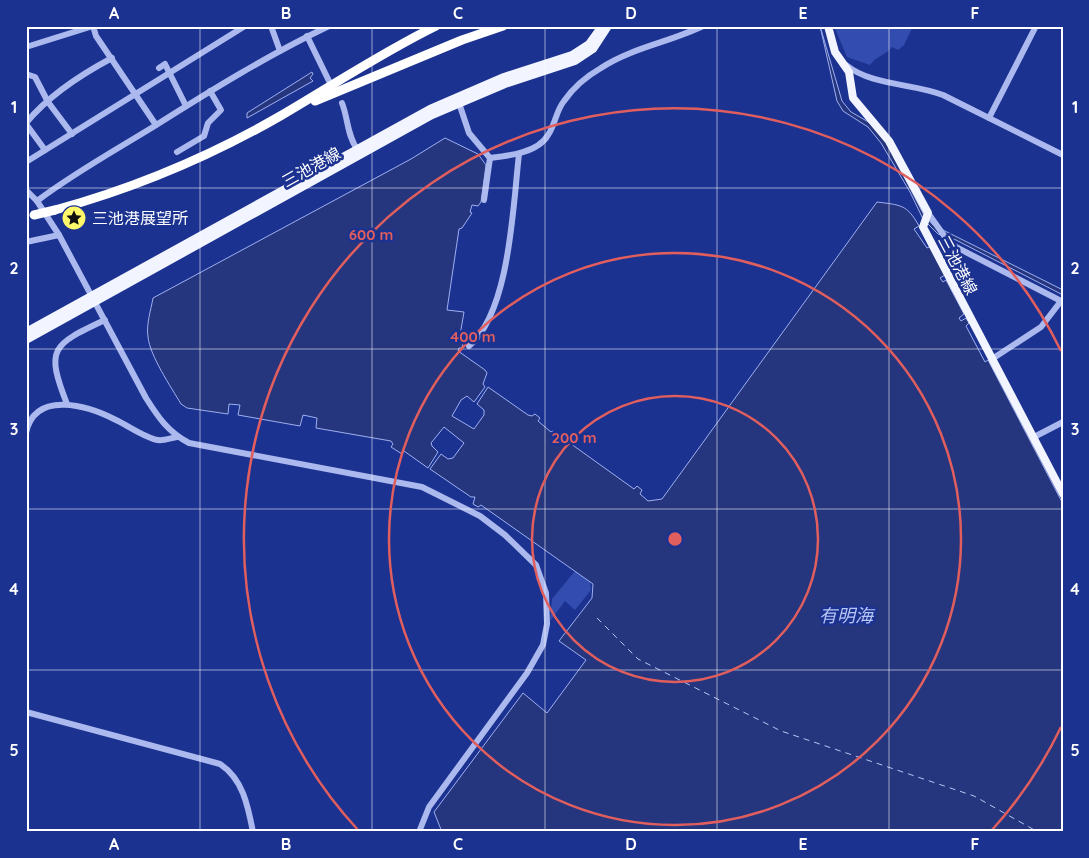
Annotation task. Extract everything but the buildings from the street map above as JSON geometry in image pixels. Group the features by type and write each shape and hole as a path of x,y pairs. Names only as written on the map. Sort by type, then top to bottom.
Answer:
{"highway":[{"path":"30,216 112,193 222,147 436,26"},
{"path":"281,115 462,40 503,26"}],"main road":[{"name":"三池港線","path":"26,340 357,150 504,77 572,55 588,44 602,26"},
{"name":"三池港線","path":"26,332 93,300 457,100 575,61 596,45 608,26"},
{"name":"三池港線","path":"828,26 835,52 849,72 853,98 889,141 926,218 922,227 1063,494"}],"street":[{"path":"26,46 93,26 96,36 137,93 156,124"},
{"path":"26,162 245,26"},
{"path":"271,26 280,51"},
{"path":"38,201 66,179 210,91 307,36 329,26"},
{"path":"490,158 519,154 548,136 562,102 573,89 601,67 627,55 680,38 703,26"},
{"path":"989,118 1036,26"},
{"path":"307,36 329,81"},
{"path":"45,150 26,124 48,102 84,73 112,58"},
{"path":"158,68 165,64 186,106"},
{"path":"845,64 866,76 928,89 1063,155"},
{"path":"26,74 35,77 48,102 72,134"},
{"path":"177,152 204,136 208,124 221,110 210,91"},
{"path":"457,100 469,133 490,158 484,200"},
{"path":"342,103 346,113 349,134 357,150"},
{"path":"469,346 478,338 502,286 519,154"},
{"path":"26,190 38,201 59,235 146,398 160,420 177,437 189,443 422,487 480,516 505,535 536,565 546,593 547,624 544,645 527,673 429,807 419,832"},
{"path":"926,218 950,244 1062,302 1041,327 992,359"},
{"path":"26,242 59,235"},
{"path":"67,404 56,374 54,360 57,350 71,338 105,320"},
{"path":"26,433 31,418 36,414 49,406 67,404 114,418 158,441 177,437"},
{"path":"1034,437 1063,422"},
{"path":"26,712 220,764 236,778 244,795 253,832"}],"shaded area":[{"path":"834,26 913,26 904,45 898,50 892,47 870,65 847,57"},
{"path":"575,571 590,582 591,590 575,610 565,601 550,621 552,599"}],"water":[{"path":"820,26 842,101 851,112 872,124 886,142 924,215 933,225 1063,290 1063,295 956,240 938,234 923,219 910,192 881,143 868,127 843,111 837,101"},
{"path":"312,72 313,74 310,78 313,81 247,118 247,113"},
{"name":"有明海","path":"445,138 478,154 486,165 481,202 478,206 472,205 470,212 472,213 462,228 459,229 447,310 464,312 459,341 463,342 462,348 459,348 458,351 487,373 483,384 485,387 474,402 467,396 461,400 452,416 474,429 484,415 484,410 477,404 488,387 528,415 532,416 535,414 540,418 538,421 551,432 553,431 634,489 637,486 642,490 640,494 648,501 662,499 877,202 897,205 911,213 919,226 914,229 927,248 931,246 945,275 940,278 943,282 946,280 964,314 959,318 961,321 966,318 969,323 966,326 985,362 988,360 1063,504 1063,832 442,832 434,812 523,693 547,713 586,660 559,641 592,598 593,584 481,505 478,507 473,504 475,497 471,497 430,469 441,454 448,459 453,458 464,443 444,427 431,443 438,452 428,468 404,451 402,454 391,447 393,444 391,441 316,428 317,418 303,415 300,426 238,415 240,405 229,404 228,414 187,408 181,404 157,362 150,345 148,322 153,298 411,159"}],"ferry route":[{"path":"597,618 638,659 781,731 974,796 1038,832"}],"place":[{"name":"三池港展望所","path":"74,218"}]}
